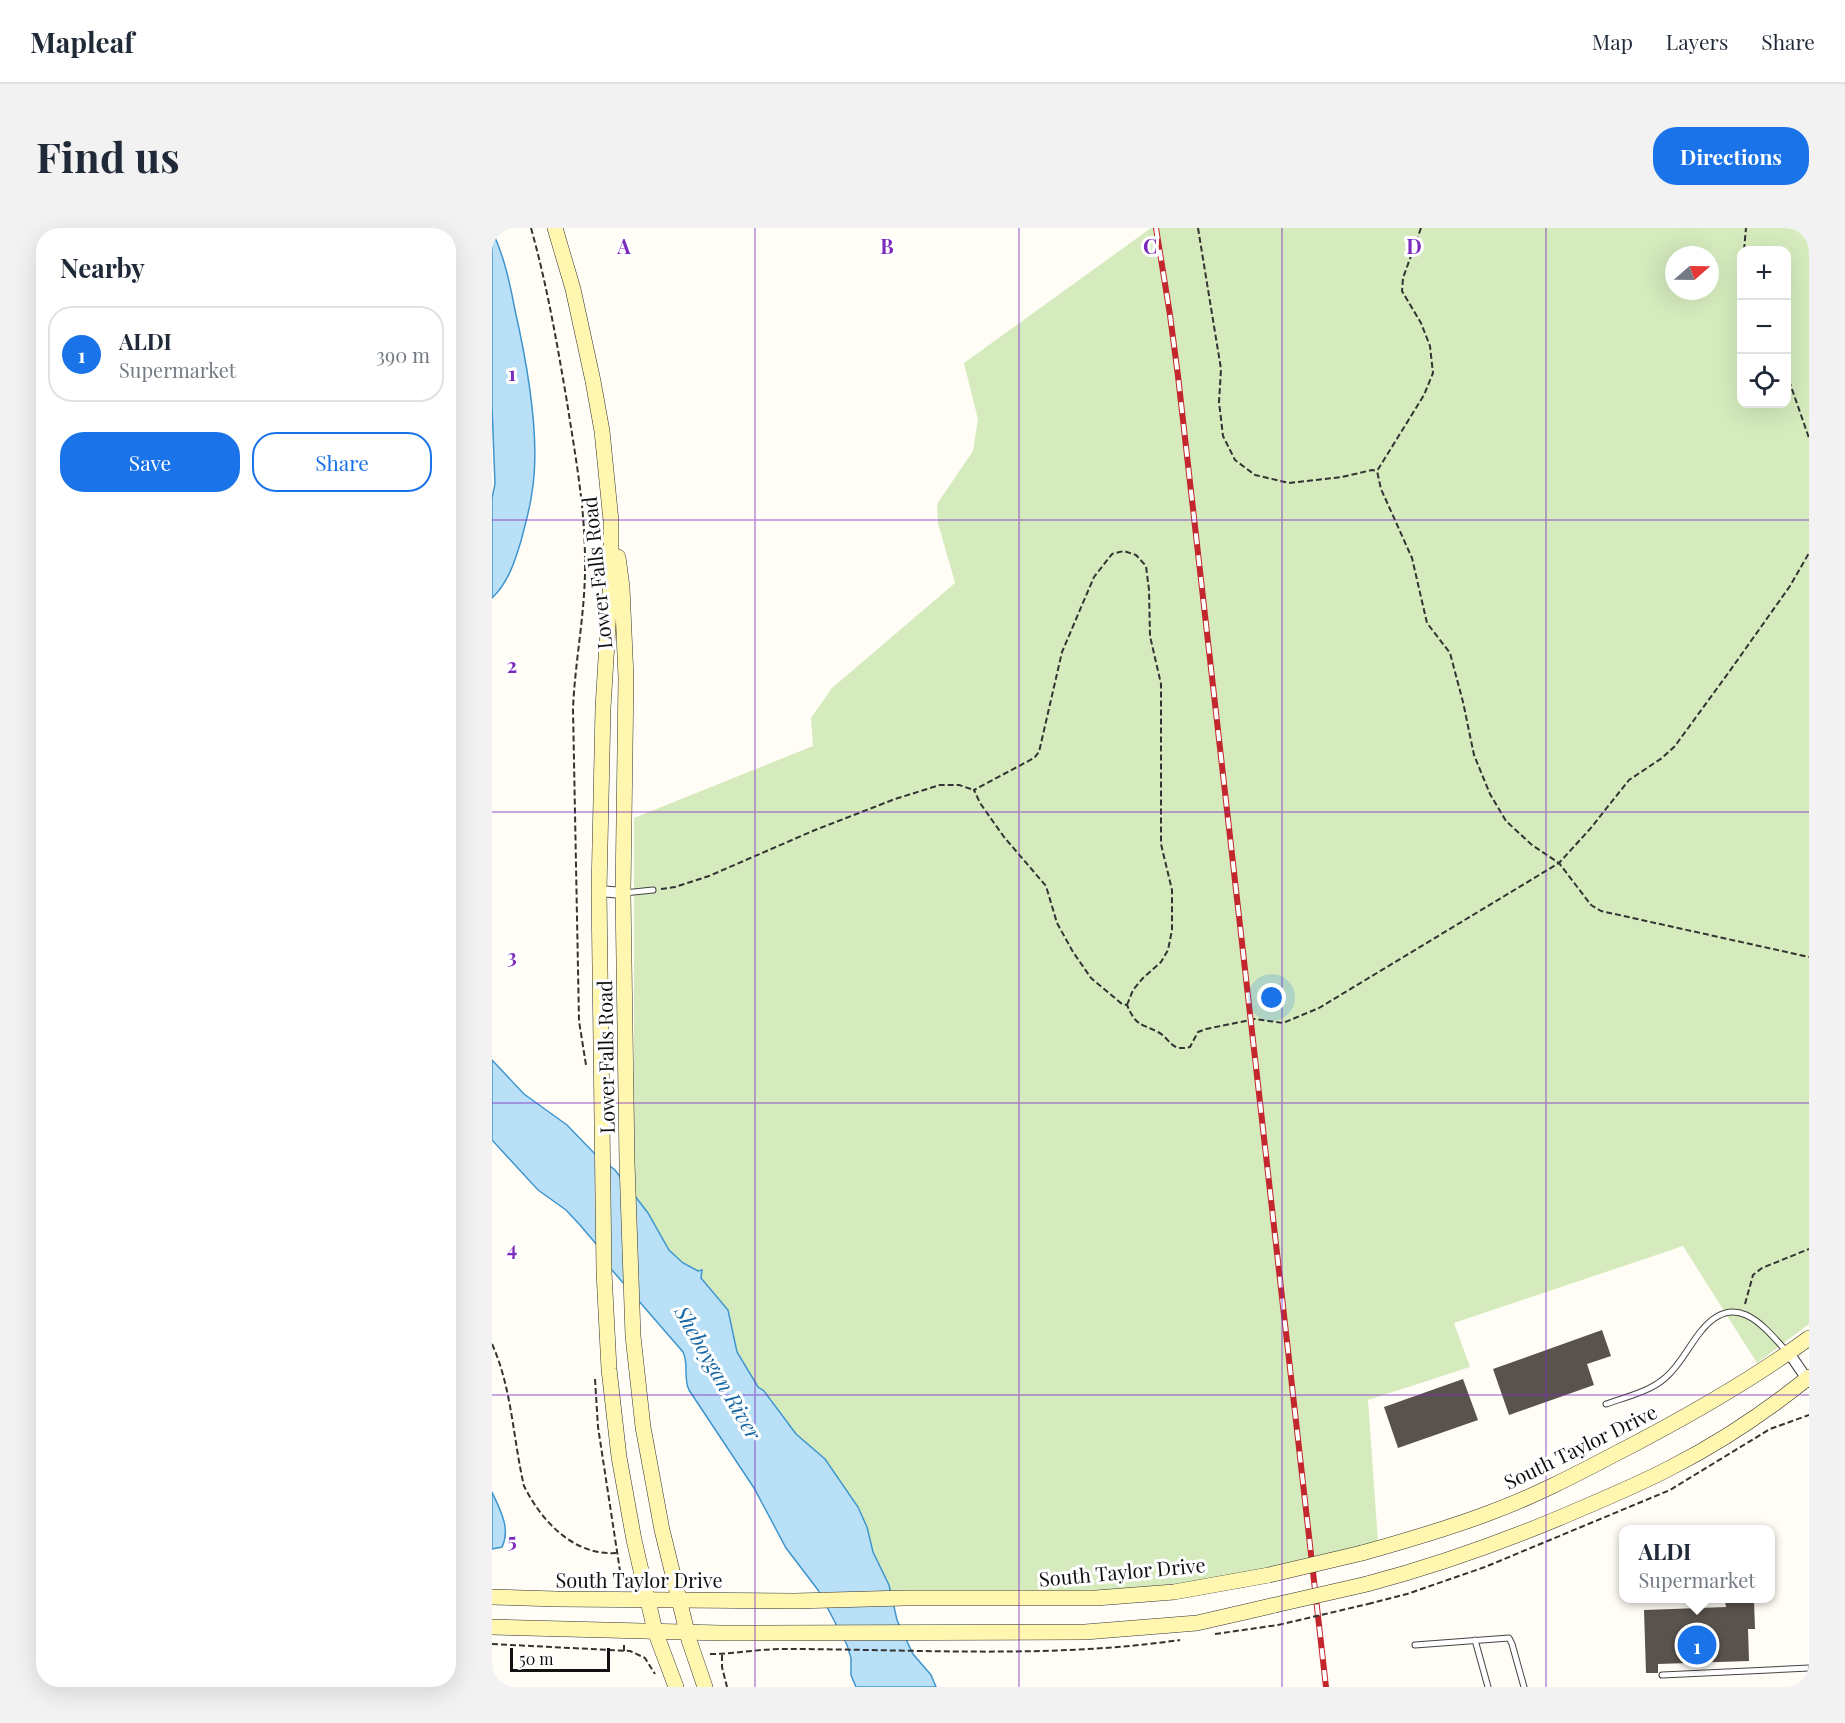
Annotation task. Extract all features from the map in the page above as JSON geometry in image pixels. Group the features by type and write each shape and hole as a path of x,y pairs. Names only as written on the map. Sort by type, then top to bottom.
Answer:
{"main road":[{"name":"Lower Falls Road","path":"555,228 585,337 602,431 622,588 625,638 623,893 627,1163 631,1305 644,1434 678,1600 705,1687"},
{"name":"Lower Falls Road","path":"607,477 611,566 603,708 599,891 606,1332 616,1435 634,1540 655,1631 675,1687"},
{"name":"South Taylor Drive","path":"492,1597 795,1601 905,1598 1096,1598 1174,1592 1269,1575 1419,1538 1491,1512 1570,1478 1674,1424 1789,1353 1809,1338"},
{"path":"492,1627 687,1632 1085,1632 1197,1623 1424,1569 1500,1543 1672,1467 1732,1432 1808,1379"}],"street":[{"path":"599,891 623,893"},
{"path":"1789,1353 1808,1379"}],"lane":[{"path":"623,893 653,890"},
{"path":"1606,1404 1656,1385 1676,1367 1710,1322 1731,1312 1743,1313 1757,1319 1789,1353"},
{"path":"1415,1645 1509,1638 1524,1687"},
{"path":"1474,1640 1488,1687"},
{"path":"1662,1675 1809,1668"}],"path":[{"path":"531,228 550,306 573,442 585,559 585,597 574,678 573,710 579,1021 586,1065"},
{"path":"1198,228 1221,369 1219,402 1223,436 1235,460 1255,475 1289,483 1377,471"},
{"path":"1421,228 1402,278 1402,291 1430,346 1433,373 1424,395 1377,471 1381,489 1412,558 1427,623 1450,653 1474,755 1490,794 1506,821 1532,845 1559,863 1590,905 1601,911 1809,957"},
{"path":"1744,246 1746,228"},
{"path":"1791,386 1809,438"},
{"path":"653,890 675,887 709,876 815,830 940,785 959,785 974,790 1034,758 1039,752 1062,652 1094,577 1112,554 1124,551 1136,555 1146,566 1150,636 1161,684 1161,844 1172,890 1172,930 1168,950 1161,962 1133,990 1127,1005 1132,1017 1144,1027 1160,1033 1171,1045 1183,1049 1190,1047 1198,1032 1206,1029 1255,1019 1283,1023 1319,1008 1559,863 1629,780 1662,758 1675,746 1790,586 1809,553"},
{"path":"974,790 980,803 1004,837 1046,886 1057,923 1091,978 1122,1004 1127,1005"},
{"path":"1743,1313 1753,1275 1761,1269 1809,1249"},
{"path":"492,1344 500,1362 524,1486 531,1500 544,1519 563,1536 600,1553 617,1553"},
{"path":"618,1562 621,1581"},
{"path":"1278,1625 1368,1604"},
{"path":"624,1642 624,1650"},
{"path":"492,1644 624,1650 642,1655 651,1667"},
{"path":"713,1654 771,1649 929,1650"},
{"path":"722,1654 722,1667 727,1687"}],"green space":[{"path":"1151,228 1809,228 1809,1324 1757,1363 1683,1246 1454,1323 1470,1367 1368,1400 1378,1542 1265,1569 1151,1587 1054,1593 891,1593 873,1552 867,1527 858,1507 825,1459 796,1434 764,1391 758,1387 737,1352 728,1310 701,1277 702,1270 685,1266 677,1259 634,1197 634,818 813,746 811,718 832,688 955,583 938,523 937,504 973,451 978,419 964,363"}],"water":[{"path":"492,231 506,270 524,353 535,449 531,498 521,541 507,579 492,598 492,498 495,484 492,406"},
{"name":"Sheboygan River","path":"492,1060 524,1094 567,1125 595,1154 615,1170 648,1213 669,1250 683,1263 698,1271 702,1270 701,1278 728,1310 737,1352 758,1387 764,1391 796,1434 825,1459 858,1507 867,1527 873,1552 889,1585 897,1620 913,1654 931,1675 936,1687 856,1687 851,1675 851,1658 847,1645 818,1590 786,1548 754,1488 689,1390 683,1352 612,1270 597,1245 580,1225 566,1210 538,1190 492,1140"},
{"path":"492,1492 501,1512 505,1533 502,1547 492,1549"}],"building":[{"path":"1602,1330 1611,1356 1587,1364 1594,1385 1509,1415 1493,1369"},
{"path":"1463,1379 1478,1420 1398,1448 1384,1407"},
{"path":"1725,1603 1754,1603 1755,1629 1748,1629 1749,1661 1658,1664 1658,1673 1646,1673 1644,1610 1726,1607"}],"railway":[{"path":"1156,228 1178,376 1326,1687"}],"place":[{"name":"ALDI","path":"1697,1645"}]}
